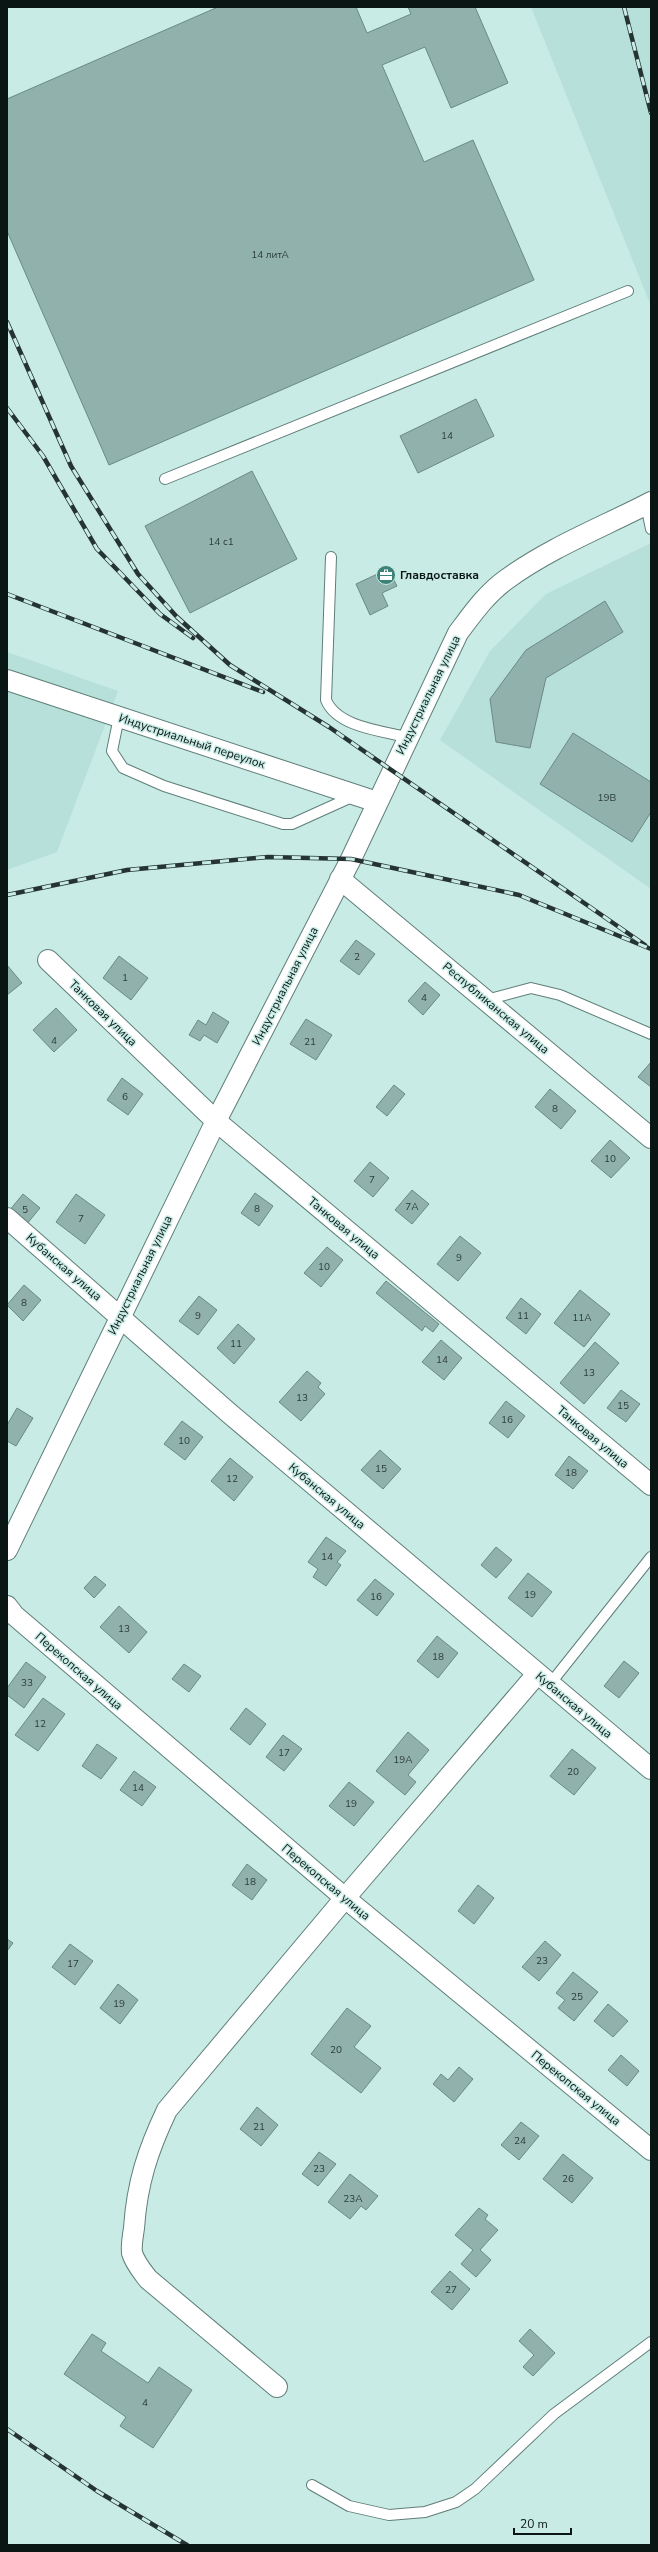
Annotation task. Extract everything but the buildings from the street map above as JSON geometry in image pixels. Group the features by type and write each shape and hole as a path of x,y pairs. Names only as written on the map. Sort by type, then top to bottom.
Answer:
{"street":[{"name":"Индустриальная улица","path":"7,1550 120,1315 216,1121 340,879 446,654 458,633 481,603 507,579 556,549 648,504"},
{"name":"Индустриальный переулок","path":"7,680 377,802"},
{"name":"Республиканская улица","path":"340,879 651,1138"},
{"name":"Танковая улица","path":"48,960 216,1121 651,1485"},
{"name":"Кубанская улица","path":"7,1218 120,1315 229,1413 651,1769"},
{"name":"Перекопская улица","path":"7,1606 14,1615 344,1898 651,2150"},
{"path":"277,2387 145,2274 132,2251 135,2204 139,2182 167,2110 344,1898 543,1679"}],"lane":[{"path":"164,479 628,291"},
{"path":"648,504 651,529"},
{"path":"331,557 326,700 330,708 336,714 358,724 407,737"},
{"path":"119,717 112,751 116,760 123,768 164,786 283,824 292,824 356,795"},
{"path":"486,1000 531,988 560,995 651,1034"},
{"path":"543,1679 651,1557"},
{"path":"312,2485 349,2506 389,2515 425,2512 456,2502 475,2489 554,2414 651,2342"}],"shaded area":[{"path":"531,7 651,7 651,306"},
{"path":"651,543 651,889 440,740 490,651 546,594"},
{"path":"7,652 118,691 57,852 7,870"}],"railway":[{"path":"624,7 651,113"},
{"path":"7,322 71,466 138,574 177,617 230,665 329,727 645,945"},
{"path":"7,408 43,456 97,549 160,614 193,638"},
{"path":"7,594 263,692"},
{"path":"7,895 127,870 268,857 351,859 519,895 651,949"},
{"path":"7,2429 97,2491 187,2545"}],"place":[{"name":"Главдоставка","path":"386,575"}]}
